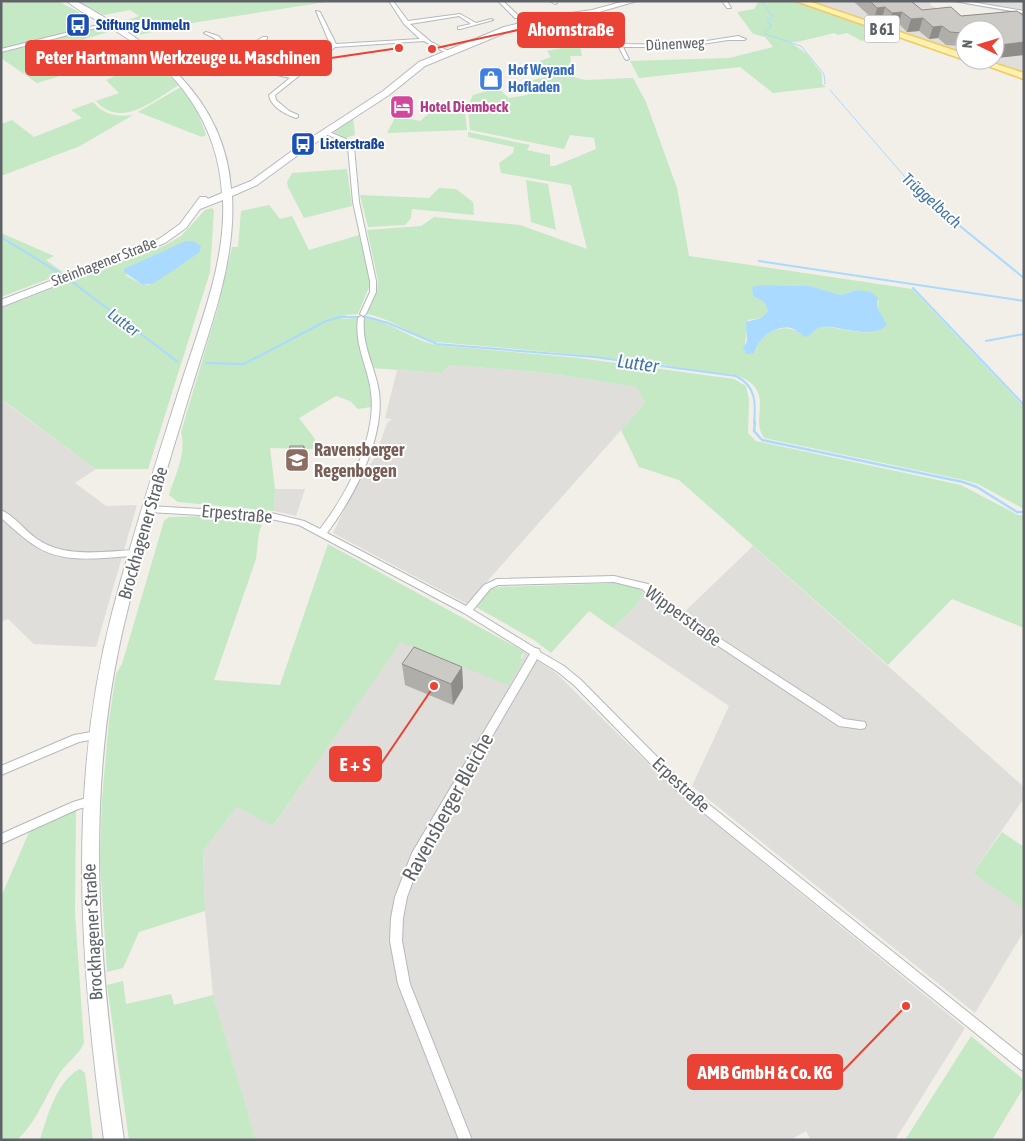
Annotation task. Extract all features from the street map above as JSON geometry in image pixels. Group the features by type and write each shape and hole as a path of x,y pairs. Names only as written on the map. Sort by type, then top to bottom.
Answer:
{"main road":[{"name":"Brockhagener Straße","path":"70,1 151,49 192,92 205,112 218,143 227,191 225,244 221,267 136,553 112,645 96,735 90,802 89,910 100,1050 114,1140"},
{"name":"Steinhagener Straße","path":"1,304 162,241 178,230 197,207 227,191 254,183 325,132 381,96 414,69 507,29 550,18 597,11 634,1"},
{"name":"B 61","path":"800,1 955,53"},
{"path":"1005,70 1024,76"}],"street":[{"path":"391,1 406,23 422,40 448,53"},
{"path":"500,1 517,17"},
{"path":"724,1 729,8"},
{"path":"956,1 1024,12"},
{"name":"Dünenweg","path":"597,11 610,25 627,59"},
{"path":"318,12 334,46"},
{"path":"406,23 460,15 475,24"},
{"path":"460,28 491,20"},
{"path":"1,50 110,23"},
{"path":"206,33 215,35 249,67 295,78"},
{"path":"236,55 265,38"},
{"name":"Dünenweg","path":"620,45 682,46 729,39"},
{"path":"296,116 271,99 273,94 334,46 422,40"},
{"path":"322,533 334,518 365,458 371,437 375,394 359,326 373,292 373,281 356,202 350,147 344,140 325,132"},
{"name":"Erpestraße","path":"149,509 271,516 301,523 467,611 536,652 578,683 689,795 1024,1065"},
{"path":"1,513 35,541 48,549 63,553 136,553"},
{"name":"Wipperstraße","path":"467,611 487,587 496,582 614,579 632,582 645,586 670,610 842,723 860,725"},
{"name":"Ravensberger Bleiche","path":"466,1140 404,984 396,941 397,918 407,876 416,857 536,652"},
{"path":"1,772 78,738 96,735"},
{"path":"1,839 77,805 90,802"}],"shaded area":[{"path":"808,1 928,1 932,6 948,12 955,18 1001,14 1002,11 948,1 1024,1 1024,73 1005,67 1005,20 955,20 955,51"},
{"path":"450,365 540,372 636,387 645,403 467,604 333,533 359,479 374,459 387,423 392,419 385,418 397,370 442,373"},
{"path":"3,401 96,469 75,483 106,506 137,505 96,647 34,644 8,619 1,622 1,402"},
{"path":"275,489 305,489 296,516 274,511"},
{"path":"753,546 1024,787 1024,798 973,873 1024,909 1024,931 975,1013 692,786 729,706 613,628 637,605 643,592 677,619"},
{"path":"401,641 508,684 525,652 556,673 679,794 965,1028 895,1140 811,1140 806,1131 790,1140 256,1140 213,995 205,911 203,851 237,807 274,825"}],"green space":[{"path":"10,1 58,1 88,17 75,26 75,30 1,49 1,4"},
{"path":"77,1 332,1 198,22 139,35 119,23 139,16 130,10 104,15"},
{"path":"759,1 792,1 889,33 862,41 847,33 838,35 834,33 790,42 807,54 822,74 822,84 826,87 773,93 740,67 639,78 630,61 729,58 773,47 765,37 753,34 737,12 754,9"},
{"path":"107,26 114,30 76,42 90,56 132,42 179,85 138,109 116,113 106,109 96,101 119,93 106,80 119,74 115,71 105,74 97,65 37,83 1,58 1,53"},
{"path":"564,34 569,41 579,40 582,56 570,56 573,77 585,80 633,78 646,102 677,188 689,256 912,289 1024,407 1024,509 978,484 964,480 764,438 759,424 759,396 751,383 740,376 602,357 436,342 376,316 367,314 377,292 378,280 367,230 421,226 434,217 520,225 587,249 571,185 501,173 499,163 513,153 514,147 468,137 468,132 530,145 527,150 550,155 550,166 555,166 596,149 594,138 570,135 564,149 470,130 468,106 473,95 498,88 509,98 528,95 520,83 555,75 540,61 551,57 547,51 572,46 556,35","holes":["763,285 810,286 841,295 857,290 879,301 877,307 886,325 880,330 872,332 856,332 822,327 800,334 786,328 779,329 766,335 754,353 744,352 748,320 761,318 768,311 764,302 753,296"]},
{"path":"181,87 190,98 199,116 206,135 202,137 138,112"},
{"path":"93,102 102,110 111,114 133,115 80,146 1,176 1,124 12,120 34,137 82,118 71,110"},
{"path":"438,106 465,112 467,130 387,133 396,116 420,121"},
{"path":"353,118 355,135 346,138 334,132"},
{"path":"347,169 352,206 304,218 288,187 287,182 292,173"},
{"path":"526,180 548,184 556,230 531,222"},
{"path":"439,188 456,189 473,202 474,215 412,209 411,218 405,225 368,227 360,195 429,198"},
{"path":"269,205 280,219 292,216 309,250 359,235 371,282 358,314 346,315 342,319 357,318 358,341 369,385 371,407 358,409 350,401 336,396 299,418 315,439 313,449 270,448 275,489 274,511 178,502 169,495 181,456 181,432 217,311 232,247 238,247 241,211"},
{"path":"212,208 214,210 210,272 148,469 96,469 4,401 1,402 1,308 166,245 181,236 205,210","holes":["196,255 148,285 143,285 125,275"]},
{"path":"1,233 54,256 46,260 64,273 1,297"},
{"path":"364,317 383,322 427,343 437,345 579,358 734,379 746,386 749,399 748,433 756,441 961,485 1018,515 1024,515 1024,628 952,599 888,665 679,480 639,467 621,430 645,403 636,387 540,372 450,365 442,373 372,368 362,326"},
{"path":"218,516 263,521 259,533 256,559 214,680 280,685 328,544 525,652 521,656 521,665 508,685 401,642 273,826 237,807 203,851 205,911 139,932 123,968 107,972 100,861 102,800 109,720 116,674 122,664 164,521 169,517"},
{"path":"621,583 636,587 643,592 637,605 613,628 589,611 551,653 534,640 476,607 490,590 498,587"},
{"path":"76,810 75,913 84,1043 56,1079 31,1124 17,1140 1,1140 1,897 30,830"},
{"path":"1002,832 1024,847 1024,909 973,873"},
{"path":"123,981 126,1004 171,994 174,1005 213,995 256,1140 129,1140 107,985"},
{"path":"971,1036 1024,1080 1024,1087 992,1140 905,1140"},
{"path":"80,1069 85,1073 93,1140 40,1140 59,1090 72,1074"}],"water":[{"path":"186,241 193,241 201,246 199,253 154,283 143,285 124,272 124,269"},
{"path":"763,285 810,286 841,295 857,290 871,292 878,298 877,307 887,325 880,330 872,332 821,327 805,337 791,328 779,329 763,338 754,353 746,354 743,349 747,341 746,322 761,318 768,311 764,302 753,296 752,287"}],"building":[{"path":"870,1 911,1 922,10 951,7 961,16 1017,11 1024,16 1024,42 1005,44 1005,20 955,20 955,32 950,32 942,26 933,27 923,18 911,19 902,12 892,13 885,7 877,8"},
{"path":"290,446 304,446 301,460 287,461"},
{"path":"414,647 462,667 451,684 402,664"}],"waterway":[{"name":"Trüggelbach","path":"761,1 773,16 767,22 772,26 766,30 765,34 801,46 824,74 825,84"},
{"name":"Trüggelbach","path":"830,90 911,184"},
{"name":"Trüggelbach","path":"910,183 918,192 1024,278"},
{"name":"Lutter","path":"1,237 61,274"},
{"path":"759,261 1024,301"},
{"name":"Lutter","path":"71,281 178,362"},
{"path":"913,288 1024,405"},
{"name":"Lutter","path":"206,363 244,364 326,321 340,317 367,317 388,323 437,344 594,357 736,376 743,380 751,390 755,409 754,423"},
{"path":"986,341 1024,334"},
{"name":"Lutter","path":"755,422 754,431 762,440 963,482 977,487 1017,512 1024,512"}],"place":[{"name":"Stiftung Ummeln","path":"78,25"},
{"name":"Peter Hartmann Werkzeuge u. Maschinen","path":"399,48"},
{"name":"Ahornstraße","path":"432,49"},
{"name":"Hof Weyand Hofladen","path":"491,79"},
{"name":"Hotel Diembeck","path":"402,107"},
{"name":"Listerstraße","path":"303,144"},
{"name":"Ravensberger Regenbogen","path":"297,460"},
{"name":"E + S","path":"434,686"},
{"name":"AMB GmbH & Co. KG","path":"906,1006"}]}
